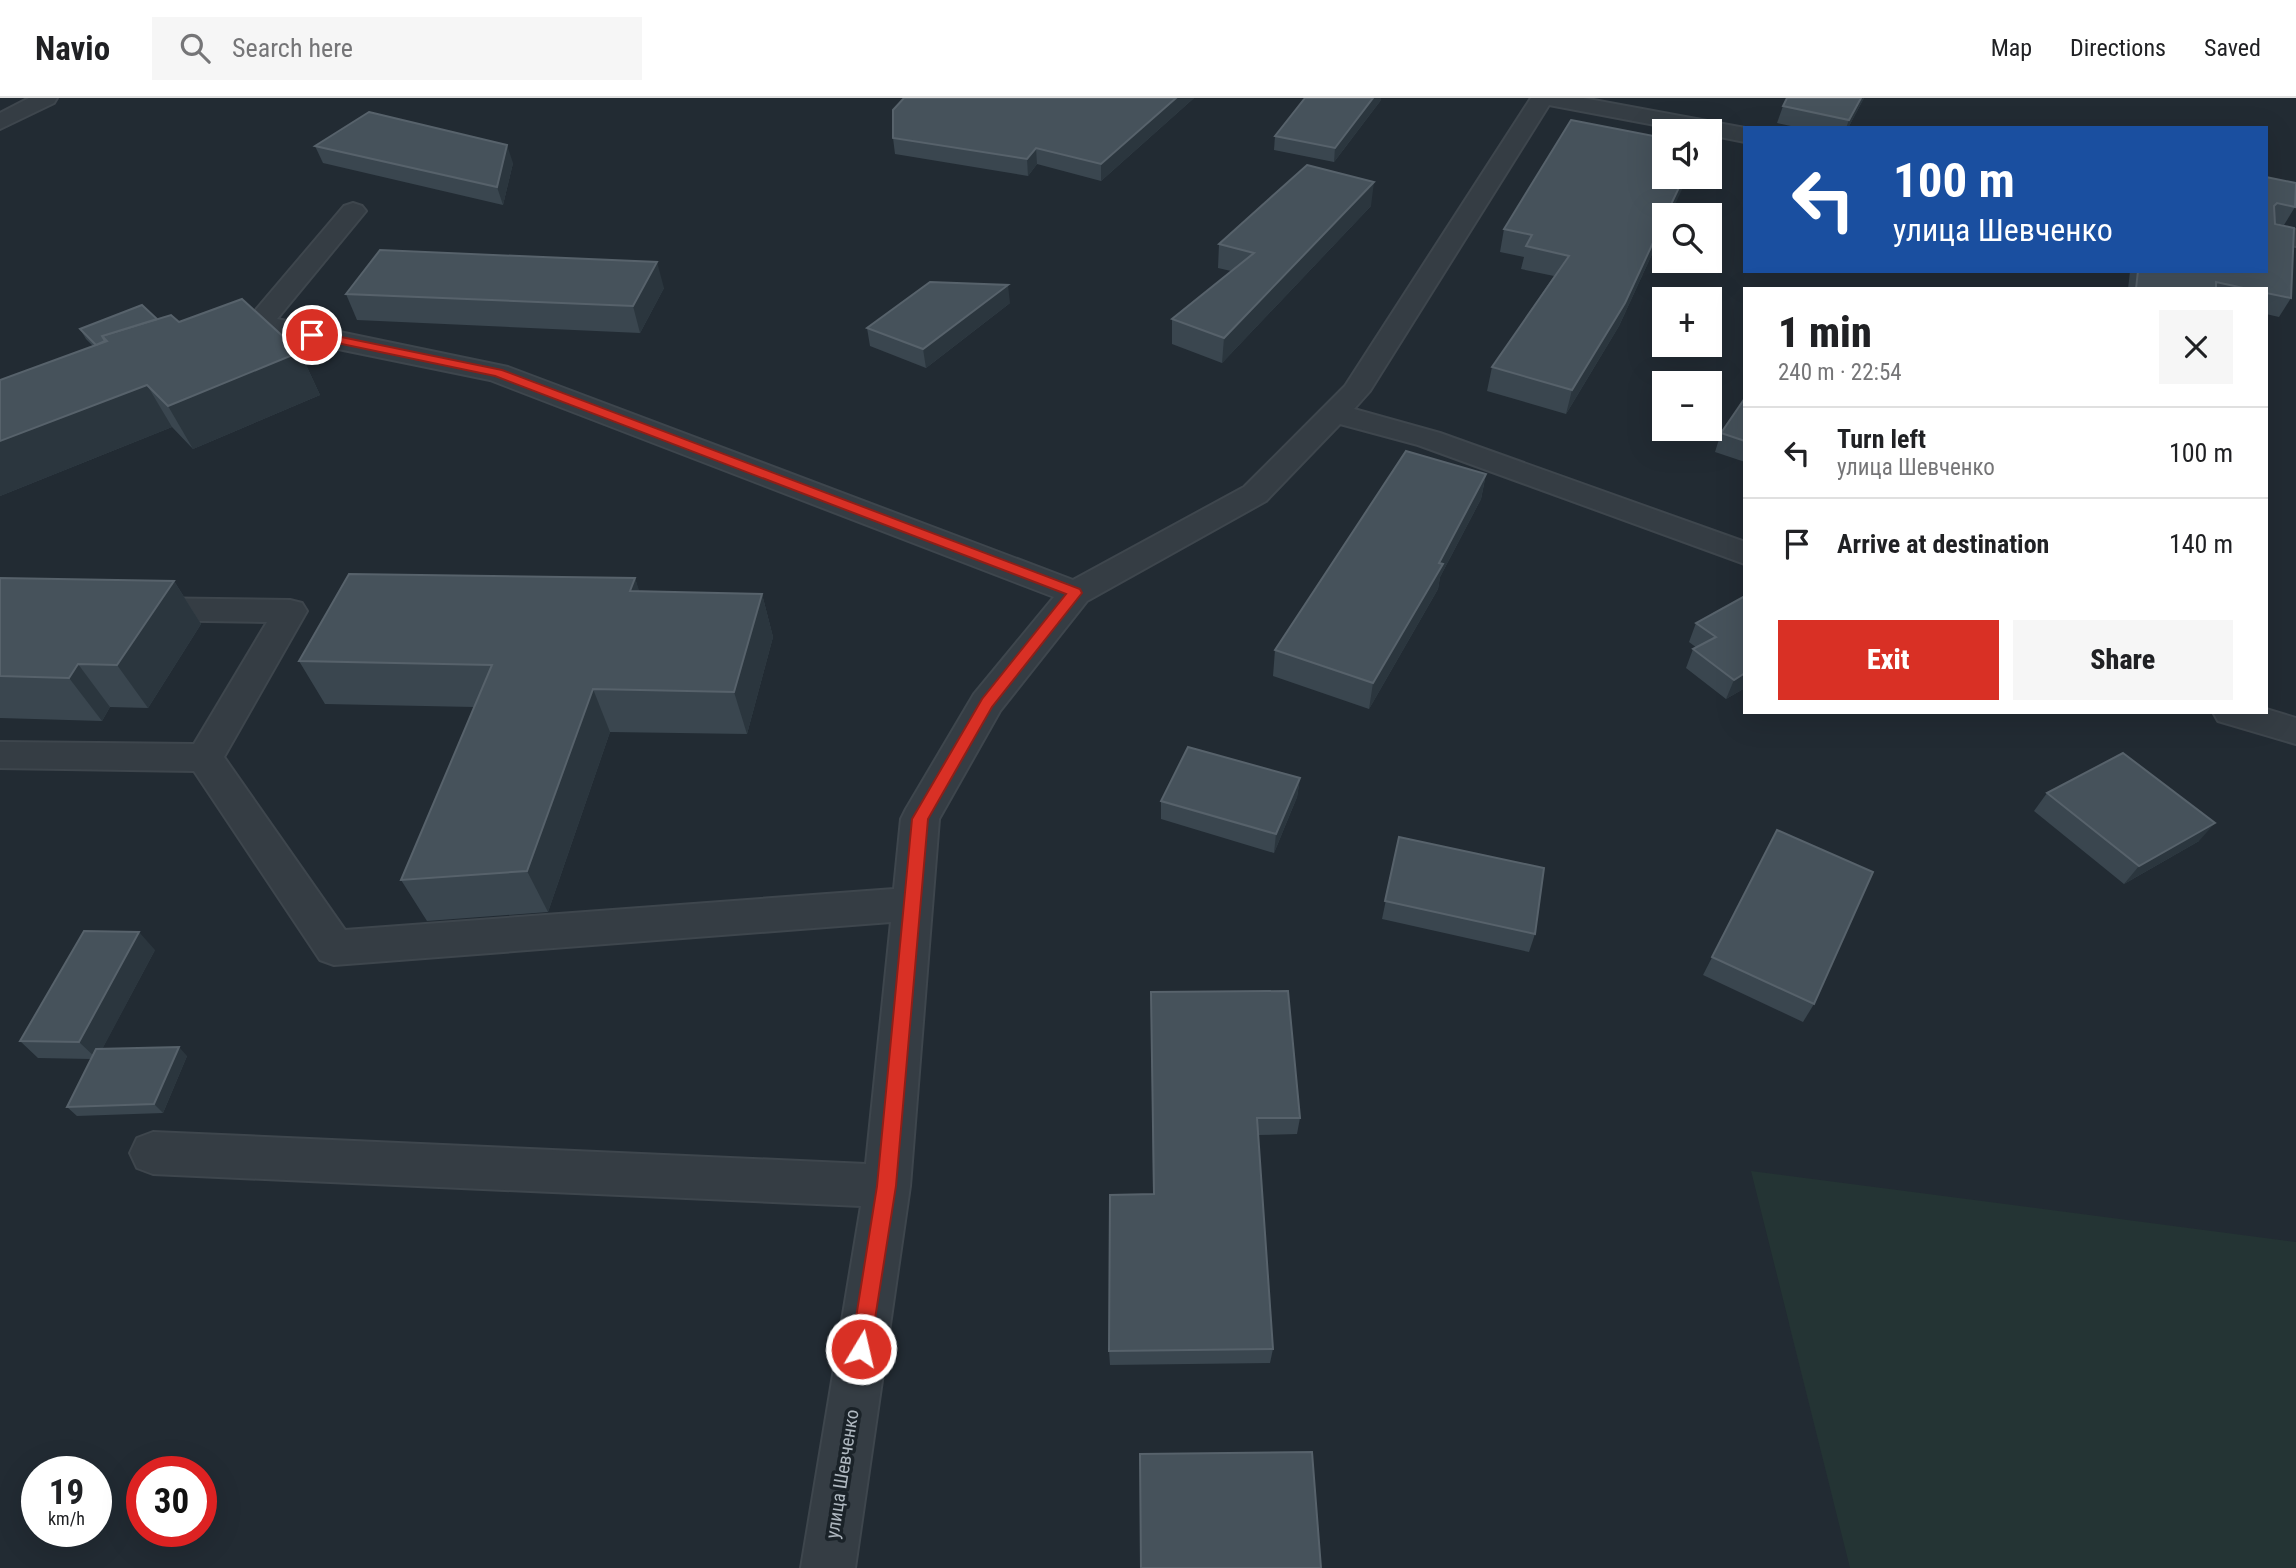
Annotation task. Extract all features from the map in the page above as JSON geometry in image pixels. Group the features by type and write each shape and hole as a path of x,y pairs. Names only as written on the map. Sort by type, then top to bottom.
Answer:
{"street":[{"path":"0,122 46,98"},
{"path":"195,344 259,324 498,373 1075,593 1255,494 1356,391 1544,98 1743,135"},
{"path":"259,324 353,211"},
{"path":"2268,232 2296,238"},
{"path":"1334,413 1429,439 1743,553"},
{"name":"улица Шевченко","path":"828,1568 887,1186 920,819 987,703 1075,593"},
{"path":"110,609 290,611 205,758"},
{"path":"2238,714 2296,731"},
{"path":"0,755 205,758"},
{"path":"205,758 334,948 912,904"},
{"path":"153,1153 887,1186"}],"shaded area":[{"path":"1751,1171 2296,1242 2296,1568 1850,1568"}],"building":[{"path":"904,98 1176,98 1101,164 1036,148 1027,159 893,138 893,110"},
{"path":"1305,98 1373,98 1335,148 1275,136"},
{"path":"1787,98 1861,98 1849,120 1783,106"},
{"path":"369,112 507,145 497,187 315,146"},
{"path":"1571,120 1652,136 1652,189 1678,189 1672,203 1652,203 1652,245 1625,303 1572,390 1492,367 1569,256 1526,246 1532,235 1504,229"},
{"path":"1307,165 1374,182 1224,338 1172,319 1254,253 1219,244"},
{"path":"2268,177 2296,183 2295,207 2277,203 2274,206 2275,224 2294,228 2291,298 2268,293 2268,287 2239,287 2216,282 2216,287 2136,287 2138,273 2268,273"},
{"path":"380,250 657,262 633,306 346,294"},
{"path":"930,282 1008,285 923,349 867,328"},
{"path":"242,299 300,352 168,406 147,385 0,441 0,380 107,341 102,336 171,315 179,322"},
{"path":"142,305 157,319 102,336 105,341 96,345 80,329"},
{"path":"1743,401 1743,440 1722,432"},
{"path":"1406,451 1486,474 1439,563 1443,564 1373,683 1275,650"},
{"path":"349,574 635,578 630,591 762,594 734,692 593,689 527,871 401,880 492,665 299,661"},
{"path":"0,578 174,581 117,665 78,664 69,678 0,676"},
{"path":"1743,597 1743,674 1734,680 1693,649 1716,637 1696,623"},
{"path":"1188,747 1300,778 1276,834 1161,801"},
{"path":"2123,753 2215,823 2139,866 2047,793"},
{"path":"1777,830 1873,872 1814,1004 1712,957"},
{"path":"1399,837 1544,868 1535,934 1385,901"},
{"path":"84,931 139,932 79,1042 20,1041"},
{"path":"1288,991 1300,1118 1257,1118 1273,1349 1109,1351 1110,1195 1154,1194 1151,992"},
{"path":"179,1047 154,1104 67,1107 96,1049"},
{"path":"1312,1452 1321,1568 1141,1568 1140,1454"}],"route":[{"path":"312,335 498,373 1075,593 987,703 920,819 887,1186 861,1349"}]}
